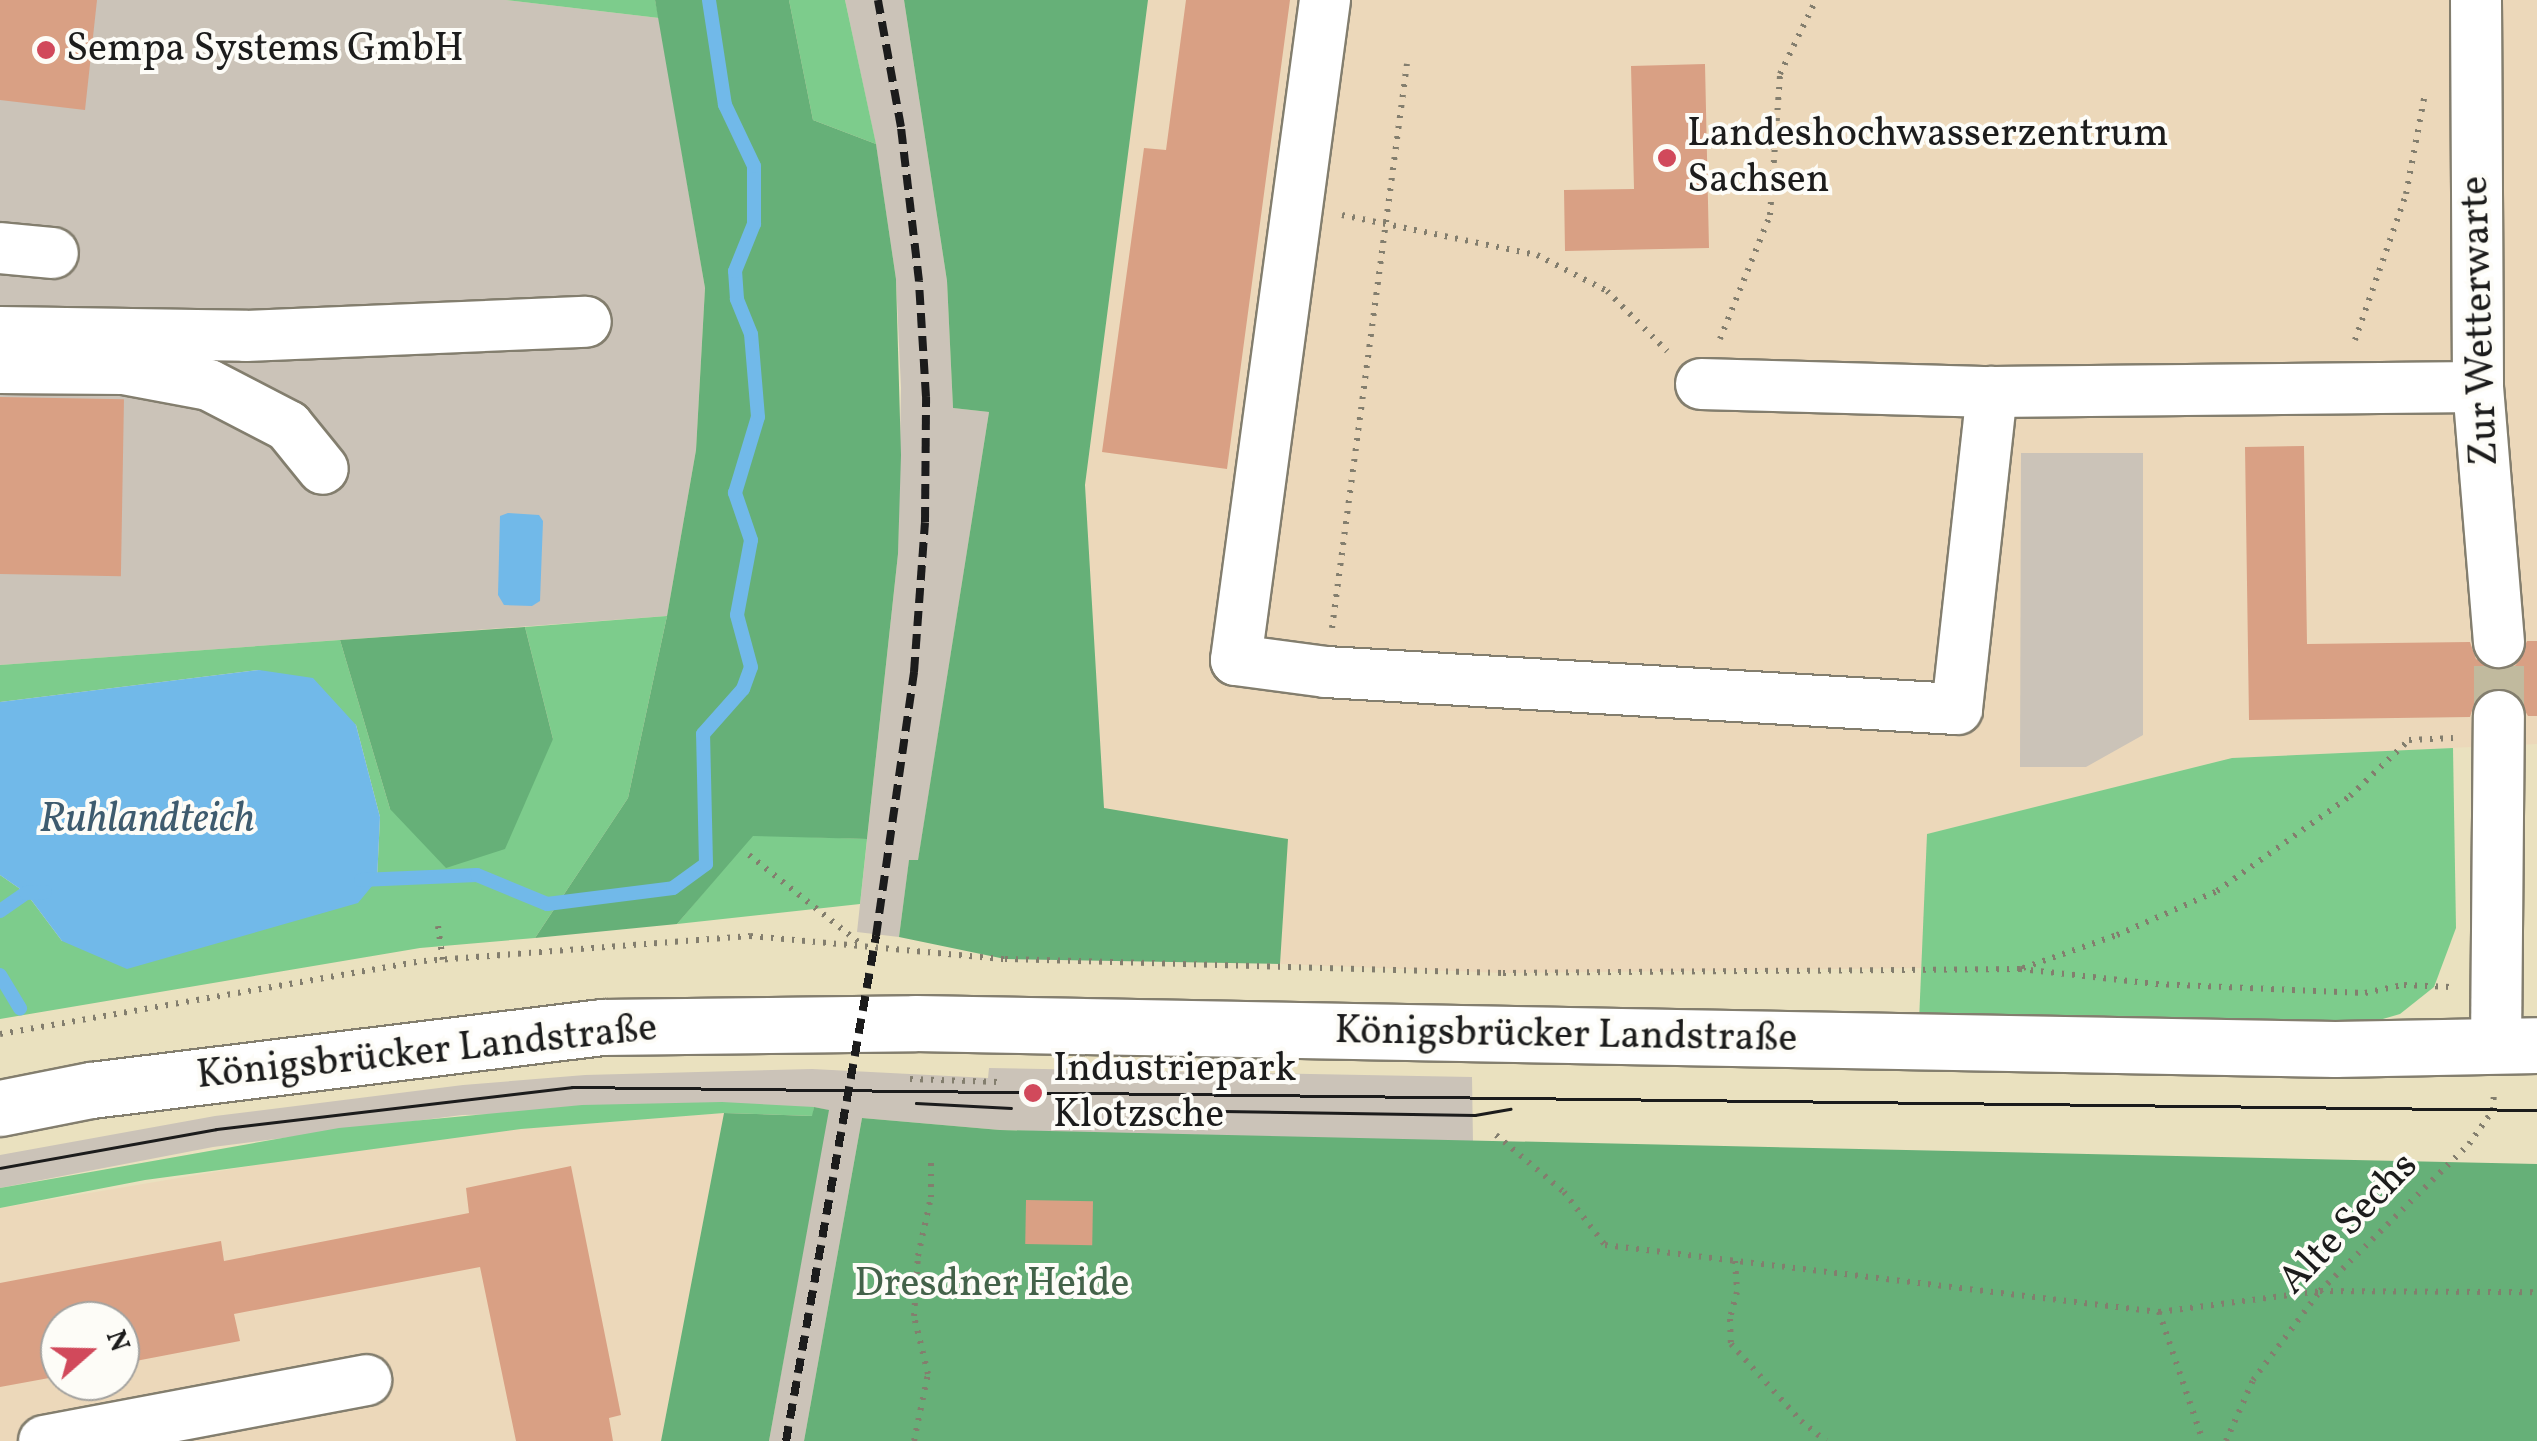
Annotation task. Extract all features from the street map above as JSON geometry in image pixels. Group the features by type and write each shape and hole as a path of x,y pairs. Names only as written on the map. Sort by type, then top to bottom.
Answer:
{"main road":[{"name":"Königsbrücker Landstraße","path":"0,1108 92,1090 602,1027 915,1023 1680,1040 2335,1049 2517,1046"}],"street":[{"path":"1324,0 1236,660 1326,672 1956,709 1992,392"},
{"name":"Zur Wetterwarte","path":"2476,0 2478,388 2499,642"},
{"path":"0,248 53,254"},
{"path":"0,332 246,336 586,322"},
{"path":"0,368 123,370 209,385 288,426 323,469"},
{"path":"1702,384 1992,392 2478,388"},
{"path":"2499,716 2496,986 2517,1046"},
{"path":"44,1441 366,1380"}],"path":[{"path":"1297,204 1385,226 1537,255 1607,291 1702,384 1770,215 1780,74 1816,0"},
{"path":"1326,672 1407,64"},
{"path":"2338,389 2406,194 2426,88"},
{"path":"2020,969 2118,935 2217,891 2350,796 2409,740 2421,740"},
{"path":"749,855 863,946"},
{"path":"438,926 443,960"},
{"path":"0,1034 443,960 750,936 1005,959 1503,973 2020,969 2156,984 2365,994 2404,985 2496,986"},
{"name":"Alte Sechs","path":"2226,1441 2253,1380 2320,1291 2469,1144 2493,1110 2517,1046"},
{"path":"910,1080 998,1082"},
{"path":"1496,1135 1564,1192 1605,1245 2159,1312 2320,1291 2537,1292"},
{"path":"914,1441 928,1374 914,1316 918,1256 931,1197 932,1163"},
{"path":"1735,1261 1737,1292 1730,1320 1730,1344 1826,1441"},
{"path":"2159,1312 2203,1441"}],"shaded area":[{"path":"0,0 506,0 659,18 705,288 696,450 667,616 0,665"},
{"path":"845,0 904,0 947,281 953,408 989,412 918,861 909,861 899,937 857,932 898,554 901,388 896,279 876,145"},
{"path":"1148,0 2537,0 2537,744 2232,758 1928,834 1923,968 1503,973 1280,964 1287,839 1104,809 1085,485"},
{"path":"2021,453 2143,453 2143,735 2086,767 2020,767"},
{"path":"989,1068 1472,1077 1473,1143 1000,1130 862,1118 804,1441 769,1441 828,1110 814,1107 462,1115 213,1147 0,1188 0,1155 215,1116 463,1085 585,1075 812,1069 988,1078"},
{"path":"724,1113 661,1441 0,1441 0,1208 346,1150 518,1129"}],"green space":[{"path":"506,0 655,0 659,18"},
{"path":"655,0 789,0 813,120 876,144 896,279 901,455 898,554 867,839 753,836 677,924 535,938 628,798 667,616 696,450 705,288"},
{"path":"789,0 845,0 876,144 813,120"},
{"path":"904,0 1148,0 1085,485 1104,808 1288,839 1280,964 1005,959 899,937 909,860 918,860 989,412 953,408 947,281"},
{"path":"667,616 628,798 535,938 420,948 0,1019 0,875 26,893 62,941 377,880 380,817 356,725 259,670 0,702 0,665 340,640 390,809 553,739 525,627"},
{"path":"525,627 553,739 505,849 446,868 390,809 340,640"},
{"path":"2453,748 2456,928 2434,987 2400,1014 2345,1030 1919,1021 1927,834 2232,758"},
{"path":"752,835 867,839 860,904 677,924"},
{"path":"722,1102 814,1107 813,1116 724,1113 521,1129 145,1180 0,1208 0,1188 339,1128 582,1105"},
{"name":"Dresdner Heide","path":"814,1107 829,1110 769,1441 661,1441 724,1113 812,1116"},
{"name":"Dresdner Heide","path":"862,1118 1000,1130 2537,1164 2537,1441 804,1441"}],"water":[{"path":"539,515 543,521 540,601 532,606 504,605 498,595 500,516"},
{"name":"Ruhlandteich","path":"259,670 313,678 356,725 380,817 377,880 358,903 127,969 62,941 26,893 0,875 0,702"}],"building":[{"name":"Sempa Systems GmbH","path":"0,0 97,0 85,110 0,100"},
{"path":"1186,0 1290,0 1227,469 1102,452 1144,148 1166,150"},
{"path":"1705,64 1709,248 1565,251 1564,190 1634,189 1631,66"},
{"path":"0,397 124,399 121,576 0,574"},
{"path":"2304,446 2307,644 2470,642 2476,659 2500,671 2516,665 2527,641 2537,641 2537,716 2528,716 2514,692 2498,687 2475,701 2470,717 2249,720 2245,447"},
{"path":"571,1166 621,1415 609,1418 613,1441 516,1441 480,1267 234,1314 240,1341 140,1360 140,1301 40,1301 40,1380 0,1387 0,1283 221,1241 224,1261 469,1213 466,1188"},
{"path":"1026,1200 1093,1201 1092,1245 1025,1244"}],"waterway":[{"path":"361,880 477,875 547,904 673,888 706,864 703,734 743,689 751,667 737,615 751,540 735,493 758,417 751,334 737,299 735,271 754,224 754,166 725,105 709,0"},
{"path":"0,911 26,893 45,892"},
{"path":"0,975 20,1008"}],"tunnel":[{"path":"2499,642 2499,716"}],"tram line":[{"path":"0,1168 216,1129 572,1087 2537,1110"},
{"path":"916,1103 1011,1108"},
{"path":"1091,1109 1475,1115 1510,1109"}],"railway":[{"path":"786,1441 876,936 914,672 925,522 926,397 919,281 901,127 878,0"}],"place":[{"name":"Sempa Systems GmbH","path":"46,50"},
{"name":"Landeshochwasserzentrum Sachsen","path":"1667,158"},
{"name":"Industriepark Klotzsche","path":"1033,1093"}]}
